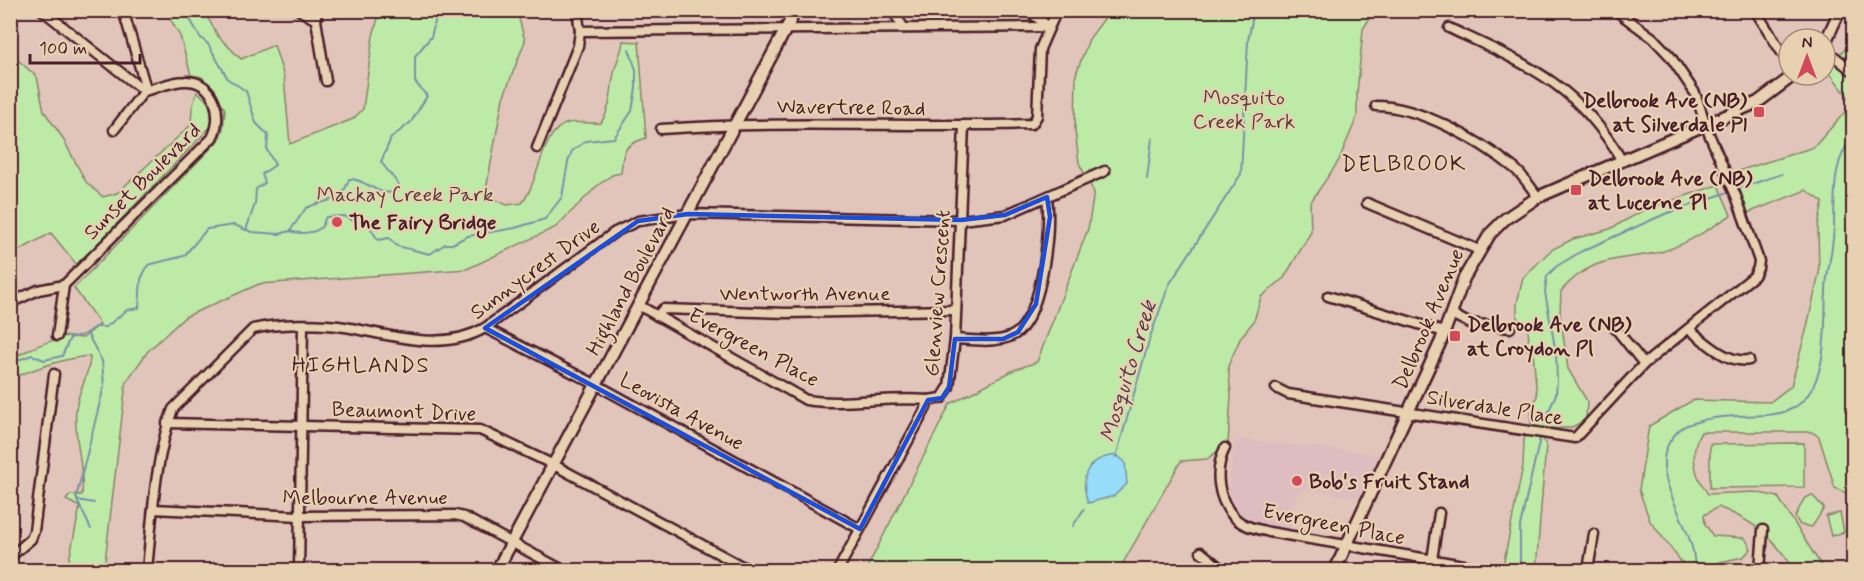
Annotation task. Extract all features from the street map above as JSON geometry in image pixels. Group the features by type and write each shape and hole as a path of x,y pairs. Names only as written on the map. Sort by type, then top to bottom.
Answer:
{"street":[{"path":"42,10 144,91"},
{"path":"114,130 144,91 142,73 123,10"},
{"path":"299,10 316,15 326,81"},
{"path":"537,148 578,46 580,31 577,10"},
{"name":"Highland Boulevard","path":"497,570 640,306 796,10"},
{"path":"892,10 904,28"},
{"path":"1027,10 1049,27"},
{"path":"1049,27 1057,10"},
{"name":"Silverdale Place","path":"1276,387 1288,394 1575,438 1644,364 1690,330 1754,276 1759,261 1695,93 1670,56 1653,38 1615,10"},
{"path":"1832,27 1840,10"},
{"path":"1759,13 1777,44"},
{"path":"580,31 1049,27"},
{"name":"Wavertree Road","path":"661,129 737,123 964,126 1032,124 1037,116 1040,49 1049,27"},
{"path":"1449,28 1517,59 1560,87 1581,104 1602,128 1622,161"},
{"path":"1837,59 1854,72"},
{"name":"Sunset Boulevard","path":"64,285 212,138 216,130 219,119 215,101 201,84 183,81 144,91"},
{"name":"Delbrook Avenue","path":"1335,570 1479,250 1504,219 1538,197 1758,102 1778,87"},
{"path":"1376,106 1388,106 1433,120 1472,140 1515,169 1538,197"},
{"name":"Glenview Crescent","path":"838,570 926,408 928,400 942,398 949,387 955,339 964,126"},
{"name":"Sunnycrest Drive","path":"147,570 153,509 167,423 173,409 253,329 266,326 343,327 395,338 452,341 466,339 485,328 615,232 638,221 687,214 961,220 1005,214 1105,171"},
{"path":"955,339 1003,339 1018,332 1036,304 1050,217 1047,197"},
{"path":"1367,203 1479,250"},
{"path":"10,303 38,291 64,285 57,336"},
{"path":"1329,296 1444,332"},
{"name":"Evergreen Place","path":"640,306 806,400 826,403 906,398 928,400"},
{"name":"Wentworth Avenue","path":"657,316 663,309 786,312 955,310"},
{"path":"1451,314 1469,323 1510,328"},
{"path":"1612,324 1644,364"},
{"path":"299,570 303,326"},
{"name":"Leovista Avenue","path":"485,328 597,385 860,529"},
{"path":"1690,330 1728,357 1741,362 1749,360"},
{"path":"10,557 31,539 34,531 54,374"},
{"name":"Beaumont Drive","path":"167,423 480,430 554,465 749,570"},
{"name":"Evergreen Place","path":"1225,448 1218,472 1220,488 1227,507 1236,518 1245,524 1269,532 1432,560 1453,567 1493,570"},
{"name":"Melbourne Avenue","path":"153,509 299,516 455,515 512,542 563,570"},
{"name":"Evergreen Place","path":"1432,560 1439,513"},
{"path":"1760,570 1763,530"},
{"path":"1588,570 1594,534"},
{"path":"1200,552 1223,570"}],"highlighted area":[{"path":"1047,197 1050,217 1036,304 1018,332 1003,339 955,339 949,387 942,398 928,400 860,529 485,328 638,221 688,214 961,220 1005,215"}],"shaded area":[{"path":"1237,439 1382,455 1358,498 1305,489 1294,502 1291,531 1276,531 1245,524 1230,509 1229,475"}],"green space":[{"name":"Mackay Creek Park","path":"168,11 204,11 218,36 241,59 274,45 284,77 290,144 353,119 363,109 373,36 380,11 517,11 525,41 503,98 485,195 507,205 522,203 528,194 546,146 559,128 571,122 601,123 609,105 615,69 623,41 639,42 646,138 633,143 626,150 621,173 612,175 597,186 556,227 467,269 259,284 185,317 148,351 126,382 104,570 67,570 80,507 66,500 70,495 82,495 76,410 90,356 61,361 33,370 15,377 11,386 11,358 41,345 60,340 61,336 83,338 100,324 74,288 218,141 223,130 225,109 202,77 191,75 180,36"},
{"name":"Mosquito Creek Park","path":"1110,11 1374,11 1363,29 1357,117 1338,162 1310,203 1311,232 1284,278 1261,297 1254,321 1241,337 1228,366 1231,395 1228,443 1207,459 1181,461 1119,570 866,570 950,404 1014,370 1037,362 1088,229 1094,192 1079,163 1075,130 1076,74 1089,39"},
{"path":"1845,49 1854,57 1854,253 1849,305 1850,356 1854,359 1853,496 1835,488 1819,437 1812,432 1701,432 1694,456 1696,472 1708,494 1755,492 1778,497 1824,570 1794,570 1779,548 1762,531 1742,518 1718,507 1704,515 1705,524 1713,536 1745,538 1751,549 1743,557 1720,562 1715,570 1684,570 1686,568 1650,521 1639,490 1649,426 1693,400 1770,402 1791,386 1819,274 1818,226 1823,202 1806,190 1745,214 1740,190 1732,173 1814,147 1853,103 1837,82 1837,57"},
{"path":"10,53 37,77 44,111 62,137 86,182 103,197 117,193 191,125 192,108 197,92 208,103 211,118 217,120 77,265 51,233 11,255"},
{"path":"1718,185 1731,215 1695,237 1666,250 1616,259 1594,266 1583,271 1561,291 1560,313 1568,369 1587,401 1586,420 1570,428 1551,428 1542,437 1546,445 1536,570 1503,566 1523,466 1524,439 1532,427 1530,417 1537,396 1533,351 1524,348 1529,338 1527,325 1517,318 1517,303 1523,278 1551,250 1573,239 1610,229 1644,210"},
{"path":"1804,443 1804,487 1710,488 1710,444"},
{"path":"1812,495 1824,508 1812,527 1800,525 1795,517 1804,499"},
{"path":"1840,513 1844,532 1831,536 1826,516"}],"water":[{"path":"1117,455 1125,462 1127,484 1114,496 1088,503 1084,485 1088,470 1098,460"}],"waterway":[{"path":"185,10 228,79 246,91 256,123 268,135 267,150 275,165 262,174 265,183 256,189 255,204 246,230"},
{"path":"10,363 32,355 44,360 62,356 70,338 83,335 95,327 106,327 127,310 139,308 141,279 148,265 184,256 207,229 234,225 252,232 279,234 290,231 306,208 338,197 346,188 349,179 361,181 383,192 396,191 399,185 381,162 391,138 411,122 427,96 415,82 415,56 431,37 438,10"},
{"name":"Mosquito Creek","path":"1116,457 1150,337 1169,285 1241,174 1248,41 1254,10"},
{"path":"290,231 312,232 320,229 326,217 344,216 356,222 366,221 378,240 389,238 397,246 430,254 445,244 452,244 468,236 515,228 545,219 562,197 572,151 586,141 614,138 632,111 636,70 629,49"},
{"path":"1694,570 1693,552 1688,534 1666,477 1664,459 1669,442 1683,427 1700,421 1719,417 1774,414 1789,410 1803,401 1813,386 1821,363 1824,342 1826,288 1834,233 1836,179 1841,156 1854,136"},
{"path":"1147,179 1152,138"},
{"path":"1737,189 1782,174"},
{"path":"1544,423 1556,394 1557,380 1556,353 1545,292 1547,276 1557,266 1582,251 1665,214 1731,191"},
{"path":"87,333 102,361 104,386 76,498 91,529"},
{"path":"1520,563 1520,526 1540,438"},
{"path":"77,500 94,503"},
{"name":"Mosquito Creek","path":"1073,526 1084,509"}],"place":[{"name":"Delbrook Ave (NB) at Silverdale Pl","path":"1759,112"},
{"name":"Delbrook Ave (NB) at Lucerne Pl","path":"1576,190"},
{"name":"The Fairy Bridge","path":"337,222"},
{"name":"Delbrook Ave (NB) at Croydon Pl","path":"1455,336"},
{"name":"Bob's Fruit Stand","path":"1297,481"}],"district":[{"name":"DELBROOK","path":"1404,163"},
{"name":"HIGHLANDS","path":"361,364"}]}
